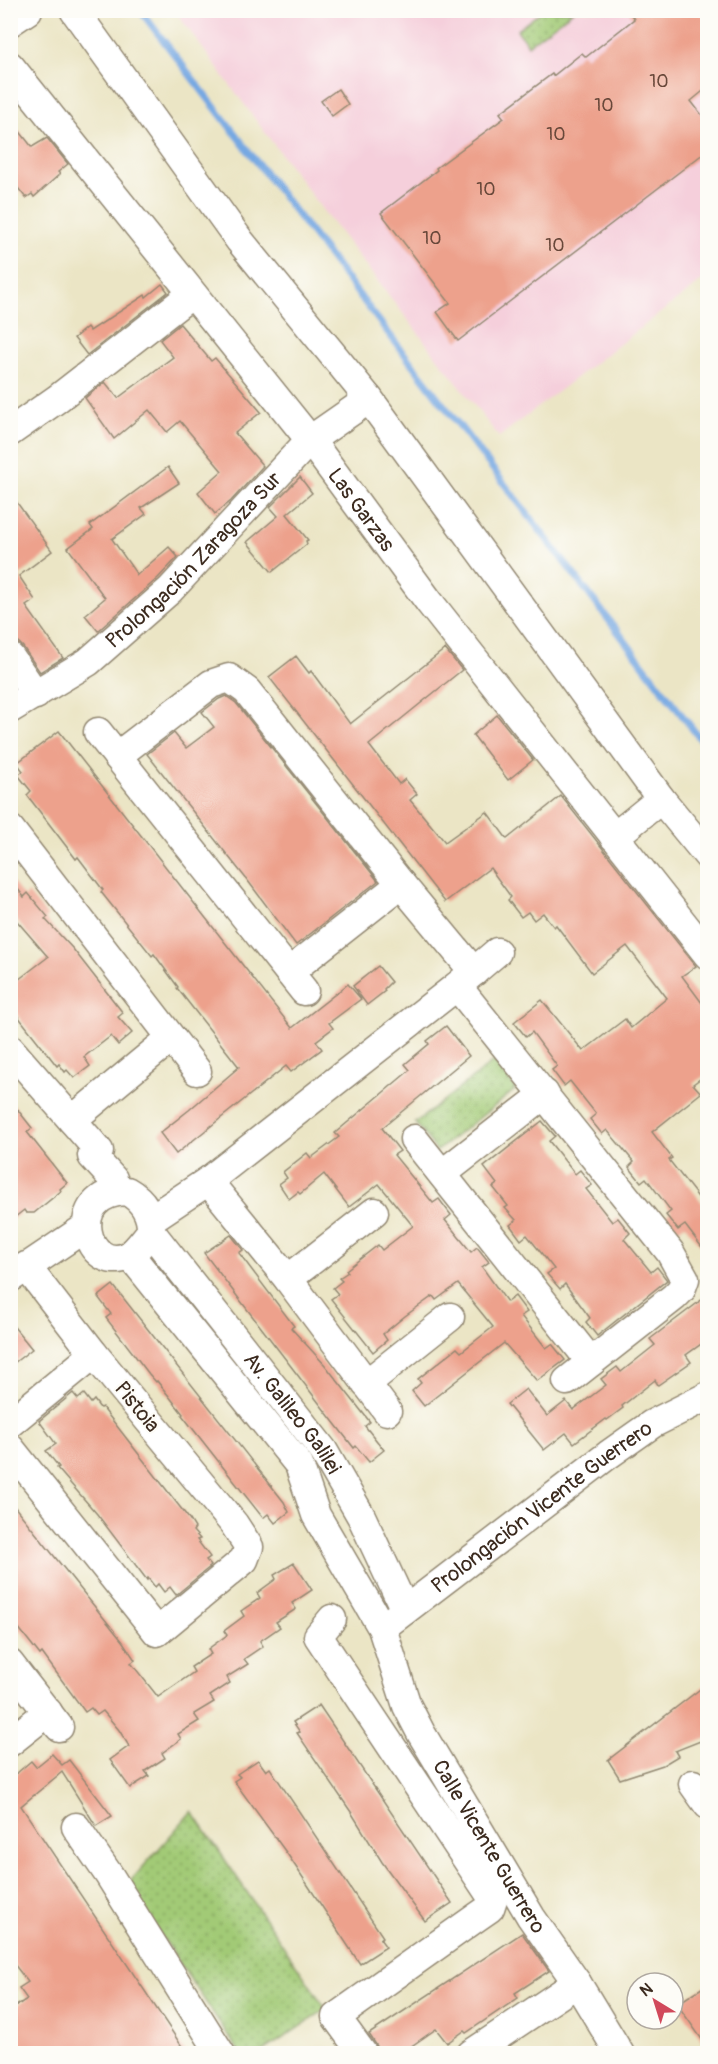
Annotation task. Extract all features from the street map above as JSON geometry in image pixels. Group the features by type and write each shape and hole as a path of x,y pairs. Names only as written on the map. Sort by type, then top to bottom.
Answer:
{"street":[{"path":"10,22 28,10"},
{"path":"74,10 240,241 369,399 661,800 708,856"},
{"name":"Las Garzas","path":"10,66 310,440 430,603 708,955"},
{"path":"10,432 57,399 192,294"},
{"name":"Prolongación Zaragoza Sur","path":"10,709 88,662 170,590 310,440 369,399"},
{"path":"10,657 36,695"},
{"path":"117,756 211,684 229,678 247,691 401,884 545,1094 670,1252 681,1269 684,1279 681,1290 674,1298 567,1381"},
{"path":"98,732 297,981 401,884"},
{"path":"614,837 661,800"},
{"path":"10,829 197,1071"},
{"path":"151,1226 139,1198 127,1191 111,1192 98,1200 89,1212 86,1227 89,1240 97,1251 108,1257 118,1258 130,1255 151,1226 497,952"},
{"path":"72,1120 171,1038"},
{"path":"10,1049 99,1150 93,1156 113,1179 111,1192"},
{"path":"442,1174 545,1094"},
{"path":"414,1139 591,1362"},
{"path":"208,1181 288,1279 387,1412"},
{"path":"288,1279 374,1212"},
{"name":"Av. Galileo Galilei","path":"151,1226 323,1450 361,1516 405,1610"},
{"path":"16,1271 86,1227"},
{"path":"130,1255 299,1465 323,1450"},
{"name":"Pistoia","path":"10,1448 157,1632 244,1560 249,1547 234,1524 94,1354 16,1271"},
{"path":"366,1384 450,1317"},
{"path":"10,1423 94,1354"},
{"name":"Prolongación Vicente Guerrero","path":"382,1628 652,1424 708,1396"},
{"name":"Calle Vicente Guerrero","path":"299,1465 316,1515 382,1628 407,1706 421,1733 531,1917 577,1983 620,2054"},
{"path":"328,1535 361,1516"},
{"path":"325,1628 493,1899 490,1908 336,2017 363,2054"},
{"path":"10,1664 53,1719 10,1742"},
{"path":"76,1827 109,1875 221,2054"},
{"path":"471,2054 577,1983"}],"shaded area":[{"path":"175,11 707,11 707,277 499,437 324,212"}],"green space":[{"path":"542,11 573,11 528,45 517,30"},
{"path":"494,1061 516,1089 437,1151 415,1123"},
{"path":"192,1811 326,2009 261,2053 240,2053 127,1885"}],"building":[{"path":"628,10 699,10 708,21 708,87 691,101 708,123 708,150 458,341 437,312 450,303 381,213 437,170 436,168 504,118 500,113 582,53 586,57 634,19"},
{"path":"338,89 348,104 332,116 321,101"},
{"path":"10,119 32,147 47,138 68,164 34,197 32,194 26,198 10,178"},
{"path":"162,284 168,292 87,355 74,338 87,327 90,331 145,295 146,297"},
{"path":"180,324 211,361 215,358 261,412 235,433 263,466 231,501 215,514 198,492 222,471 180,421 167,432 149,410 114,439 85,398 105,382 118,398 173,357 160,340"},
{"path":"168,467 179,483 141,508 146,514 112,539 137,575 169,547 178,557 158,578 98,631 85,615 105,598 68,548 93,529 90,525"},
{"path":"300,477 312,493 287,514 308,540 307,544 272,572 247,542 278,516 270,507"},
{"path":"10,493 52,551 19,576 35,600 26,606 63,658 40,672 23,647 18,642 10,641"},
{"path":"445,649 462,670 369,745 399,784 405,779 417,794 410,800 445,842 487,812 507,839 561,796 696,966 682,976 708,1011 708,1073 693,1084 701,1093 652,1132 672,1158 669,1160 708,1210 708,1255 685,1225 678,1230 666,1215 671,1211 646,1178 641,1182 629,1167 634,1162 607,1130 602,1134 590,1119 596,1114 570,1081 564,1086 552,1070 557,1066 532,1032 526,1037 514,1022 542,1000 583,1051 625,1019 631,1028 667,998 627,946 592,973 556,925 554,927 543,913 534,920 528,912 521,917 508,900 511,897 490,868 445,902 269,677 296,656 309,673 311,671 350,724"},
{"path":"226,696 236,703 378,881 296,945 147,754 174,733 186,748 214,727 202,712"},
{"path":"497,715 533,760 508,780 473,735"},
{"path":"59,731 292,1028 348,984 361,999 329,1023 333,1028 316,1041 322,1049 291,1072 286,1066 176,1154 160,1133 239,1067 177,988 154,954 152,956 101,892 103,890 78,857 76,859 27,795 31,791 18,775 23,771 17,763"},
{"path":"10,879 24,897 28,893 48,917 45,919 73,949 123,1013 118,1017 132,1033 118,1045 111,1036 84,1057 90,1066 74,1078 59,1064 57,1066 10,1006 10,986 48,957 10,913"},
{"path":"378,966 391,982 384,989 385,991 367,1005 353,986"},
{"path":"446,1026 469,1056 382,1128 400,1151 394,1155 433,1203 439,1199 451,1215 445,1220 471,1252 477,1247 489,1262 482,1267 507,1302 515,1296 527,1312 521,1316 546,1348 552,1344 565,1360 537,1381 504,1343 424,1406 412,1391 421,1383 418,1379 457,1348 461,1352 493,1327 458,1284 436,1300 433,1296 405,1316 383,1334 387,1340 373,1352 331,1299 338,1294 333,1288 342,1281 339,1278 348,1272 346,1270 378,1245 382,1250 413,1226 379,1184 349,1207 324,1174 300,1194 298,1192 289,1199 279,1184 287,1178 283,1172 307,1153 311,1158 339,1137 335,1133 410,1070 405,1064 429,1044 427,1041"},
{"path":"10,1100 32,1128 27,1132 67,1183 60,1189 61,1191 34,1213 26,1213 24,1210 10,1221"},
{"path":"542,1121 555,1136 549,1141 575,1174 580,1170 592,1185 586,1189 612,1222 618,1218 630,1233 624,1239 651,1272 657,1267 667,1280 597,1336 586,1322 590,1318 565,1284 560,1289 547,1274 554,1269 527,1235 521,1240 510,1225 516,1220 505,1208 508,1206 493,1187 497,1184 484,1167"},
{"path":"231,1235 243,1250 239,1253 294,1326 291,1328 325,1365 370,1422 365,1426 384,1450 369,1462 356,1446 354,1448 204,1253"},
{"path":"113,1285 284,1502 289,1512 275,1523 268,1514 263,1518 106,1318 111,1314 98,1297"},
{"path":"708,1295 708,1339 686,1355 691,1362 658,1385 655,1380 622,1406 623,1408 574,1443 566,1433 544,1450 507,1404 526,1389 547,1416 566,1401 573,1410 606,1385 601,1379 617,1367 621,1372 655,1345 650,1339"},
{"path":"10,1322 32,1349 10,1366"},
{"path":"73,1393 78,1399 84,1394 91,1403 94,1400 100,1408 102,1407 190,1520 195,1528 193,1531 200,1539 197,1540 210,1557 206,1560 211,1566 176,1595 170,1587 164,1592 158,1584 155,1587 148,1578 147,1580 97,1514 57,1468 59,1467 46,1451 56,1444 39,1421"},
{"path":"10,1501 123,1642 135,1660 131,1663 158,1697 194,1672 191,1667 211,1654 208,1649 227,1635 224,1631 244,1616 241,1611 260,1598 257,1593 276,1579 274,1575 294,1563 312,1590 292,1603 296,1609 276,1622 280,1627 260,1641 263,1646 244,1659 248,1664 227,1677 230,1683 210,1696 214,1702 194,1714 199,1721 178,1734 181,1739 162,1753 165,1758 145,1771 149,1776 130,1788 110,1760 129,1746 119,1730 103,1711 97,1715 91,1708 85,1712 42,1653 40,1655 10,1617"},
{"path":"708,1683 708,1738 675,1751 678,1756 663,1765 620,1779 608,1760"},
{"path":"319,1705 452,1903 425,1921 382,1862 297,1733 300,1732 293,1722"},
{"path":"52,1754 62,1765 69,1760 112,1816 96,1826 62,1772 21,1806 187,2054 10,2054 10,2010 27,1999 19,1988 28,1982 10,1959 10,1779 31,1761 36,1767"},
{"path":"258,1760 266,1771 270,1768 383,1937 380,1939 386,1947 360,1964 288,1855 234,1781 240,1777 237,1774"},
{"path":"522,1933 549,1971 515,1993 518,1998 447,2043 436,2029 400,2054 382,2054 369,2034"},
{"path":"708,1984 708,2048 685,2015 685,1999"}],"waterway":[{"path":"140,10 708,749"}]}
